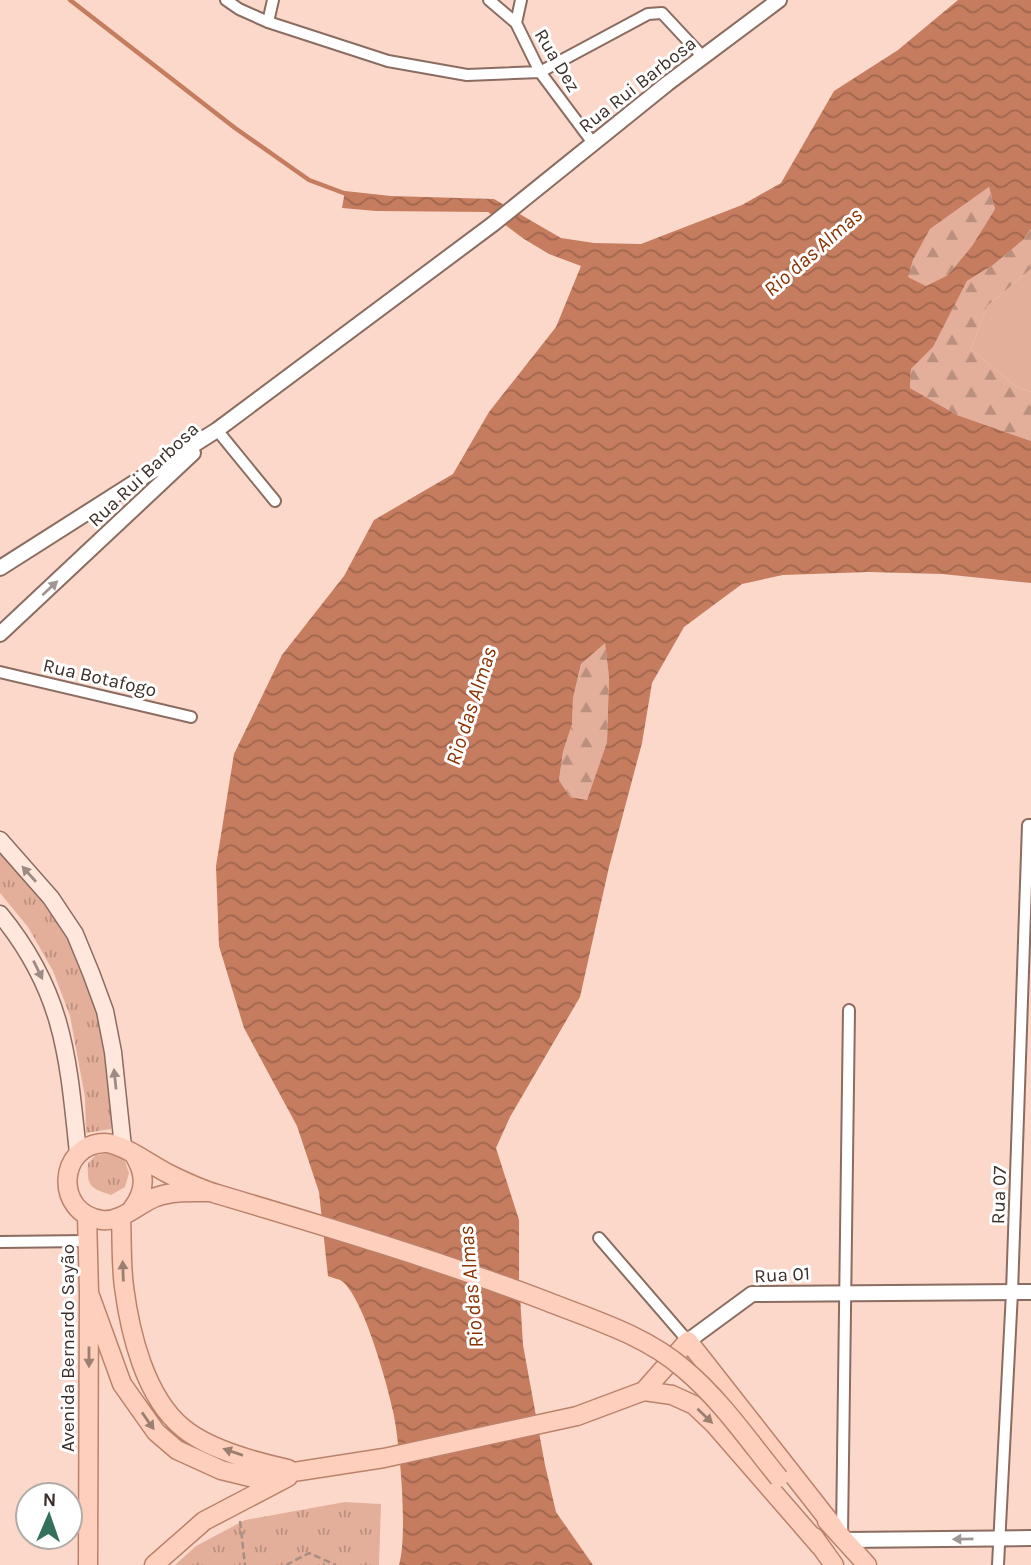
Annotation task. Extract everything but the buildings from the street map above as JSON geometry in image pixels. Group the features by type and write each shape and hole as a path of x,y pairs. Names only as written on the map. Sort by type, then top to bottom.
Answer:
{"main road":[{"path":"0,840 51,898 75,934 105,1011 128,1151 142,1168 144,1184 140,1199 126,1214 124,1286 139,1360 162,1405 183,1428 211,1445 268,1465 298,1471"},
{"path":"0,914 33,961 61,1025 69,1062 78,1153"},
{"path":"213,1193 181,1192 155,1198 126,1214 104,1220 87,1216 75,1207 66,1179 69,1165 78,1153 92,1145 107,1143 213,1193 435,1261 510,1287 641,1339 684,1369 723,1408 781,1480 804,1522 834,1565"},
{"name":"Avenida Bernardo Sayão","path":"87,1216 88,1565"},
{"name":"Rua 01","path":"89,1293 122,1384 156,1432 177,1450 221,1470 254,1478 384,1458 577,1416 644,1391 688,1341"},
{"path":"688,1341 867,1565"},
{"path":"644,1391 672,1395 694,1405 715,1425 820,1546"},
{"path":"154,1565 204,1521 298,1471"},
{"path":"781,1480 808,1501 841,1534"}],"street":[{"path":"226,0 268,22 388,61 467,75 540,72 648,14 662,13"},
{"path":"268,22 273,0"},
{"name":"Rua Dez","path":"489,0 516,23 540,72 593,143"},
{"path":"516,23 522,0"},
{"path":"660,0 662,13 703,57"},
{"name":"Rua Rui Barbosa","path":"0,568 217,430 493,224 593,143 779,0"},
{"path":"217,430 275,501"},
{"name":"Rua Rui Barbosa","path":"0,634 217,430"},
{"name":"Rua Botafogo","path":"0,672 191,717"},
{"name":"Rua 07","path":"998,1565 1027,977 1030,825"},
{"path":"849,1010 841,1534 1031,1538"},
{"path":"1018,1135 1031,1135"},
{"path":"599,1238 688,1341"},
{"path":"0,1242 87,1241"},
{"name":"Rua 01","path":"688,1341 752,1294 1031,1292"}],"path":[{"path":"238,1504 245,1565"},
{"path":"286,1565 309,1553 336,1565"}],"green space":[{"path":"989,187 995,209 972,246 948,275 926,286 907,277 930,229"},
{"path":"1031,229 1031,269 987,306 971,349 1015,386 1031,392 1031,441 957,415 910,388 911,369 933,347 967,281 993,265 1023,240"},
{"path":"1031,269 1031,392 1015,386 971,349 987,306"},
{"path":"605,642 609,677 607,742 587,800 570,797 559,780 563,752 572,724 573,698 581,664"},
{"path":"0,849 53,910 80,960 90,987 104,1043 111,1129 86,1133 85,1097 70,1016 53,971 28,927 0,893"},
{"path":"109,1153 124,1159 129,1173 125,1187 111,1195 94,1188 88,1177 88,1163 96,1155"},
{"path":"345,1502 381,1504 379,1565 175,1565 196,1546 245,1520"}],"water":[{"name":"Rio das Almas","path":"958,0 1031,0 1031,229 1023,240 993,265 967,281 933,347 911,369 910,388 957,415 1031,441 1031,583 942,574 868,572 783,575 742,584 684,627 652,683 642,743 609,867 580,997 510,1117 496,1148 519,1220 523,1345 545,1465 556,1512 593,1565 399,1565 403,1533 402,1489 396,1426 390,1398 374,1343 359,1306 343,1282 328,1276 319,1192 297,1126 244,1028 219,946 216,866 234,754 282,655 344,576 374,520 453,474 489,412 556,327 581,266 549,254 488,212 342,208 345,191 391,196 494,199 561,238 594,243 641,244 742,205 781,183 834,91 898,50","holes":["989,187 995,209 972,246 948,275 926,286 908,277 913,260 930,229","605,643 609,677 607,742 587,800 570,797 559,780 563,752 572,724 573,698 581,664"]}],"waterway":[{"path":"70,0 235,128 309,180 349,195"}]}
